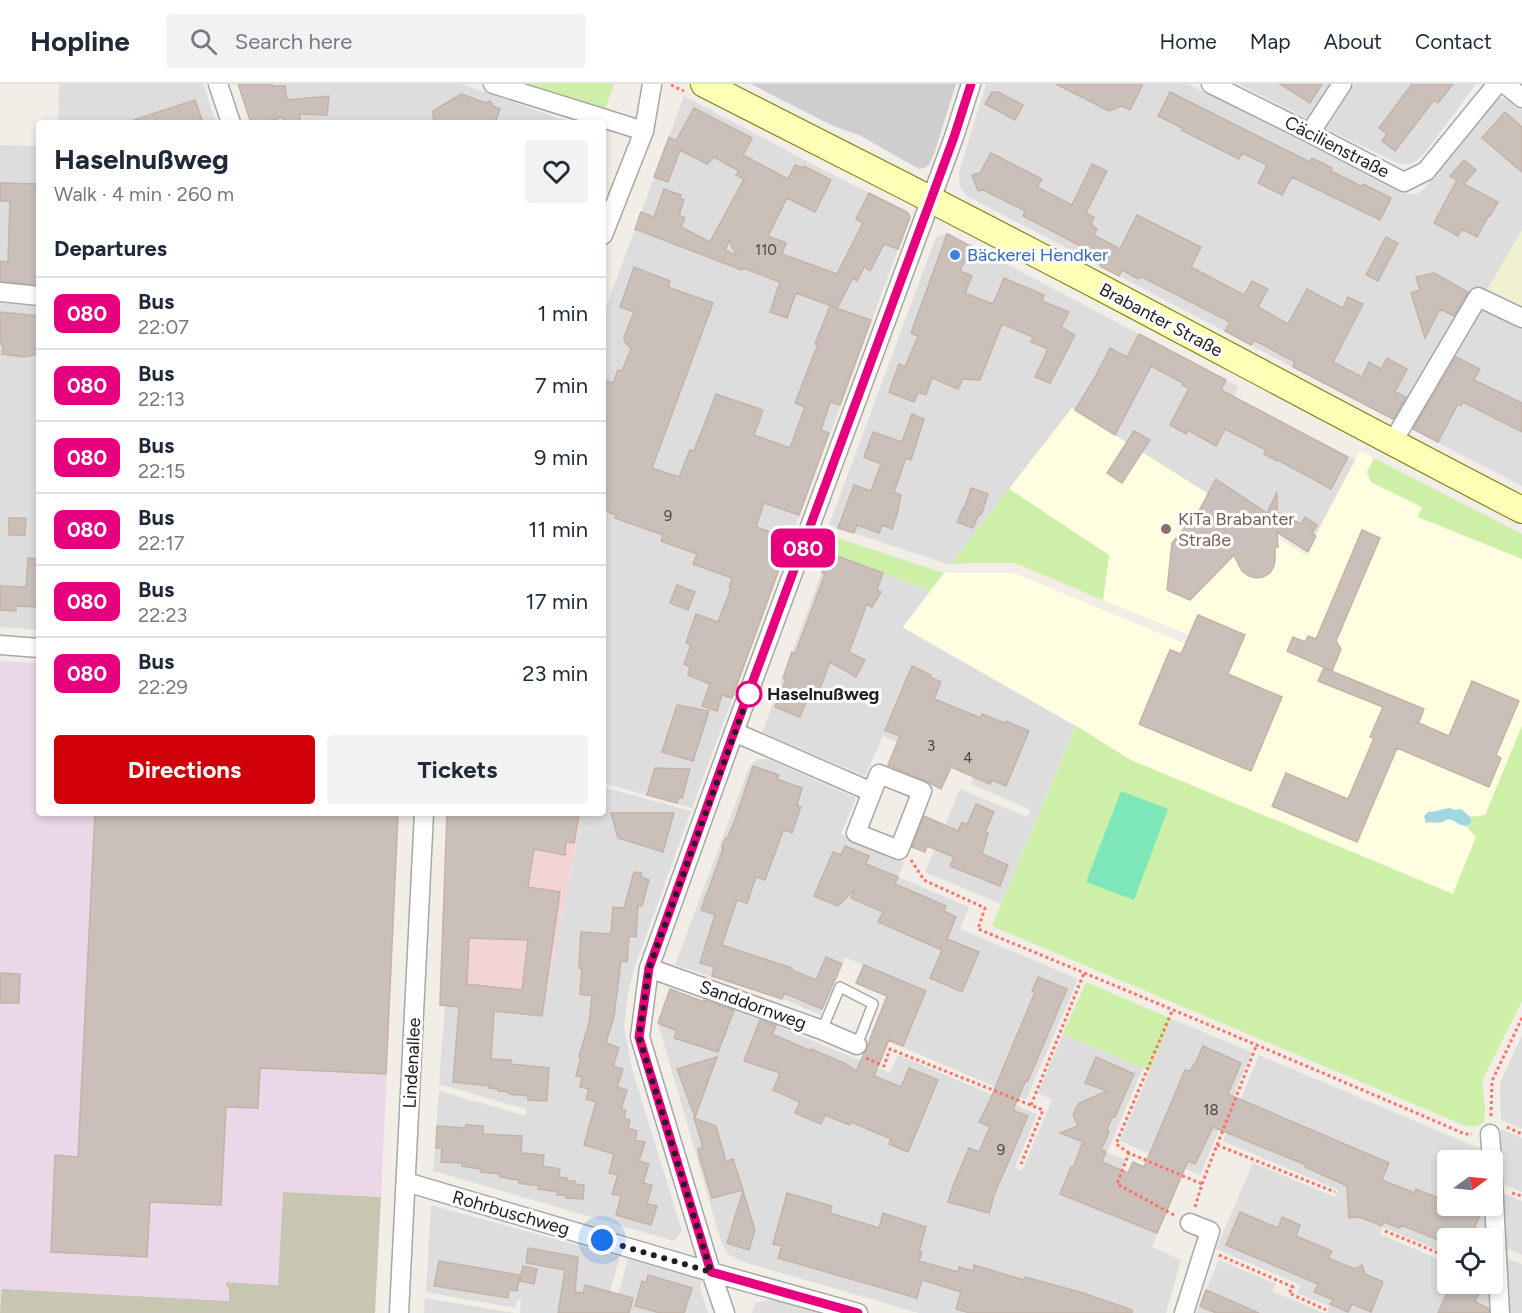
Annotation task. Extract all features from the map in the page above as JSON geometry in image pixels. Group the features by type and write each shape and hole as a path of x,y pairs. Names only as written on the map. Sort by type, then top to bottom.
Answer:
{"main road":[{"name":"Brabanter Straße","path":"704,84 931,200 1522,510"}],"street":[{"path":"218,84 230,120"},
{"path":"493,84 644,131"},
{"path":"606,227 644,131 652,84"},
{"path":"725,1313 639,1037 649,968 954,137 971,84"},
{"name":"Cäcilienstraße","path":"1211,84 1404,182 1426,171 1497,84"},
{"path":"1310,133 1342,84"},
{"path":"1505,84 1522,98"},
{"path":"0,292 36,296"},
{"path":"1392,443 1478,297 1522,318"},
{"path":"0,645 36,648"},
{"path":"734,732 872,792"},
{"path":"879,774 922,791 899,850 856,833 872,792 879,774"},
{"name":"Lindenallee","path":"399,1313 424,816"},
{"name":"Sanddornweg","path":"649,968 856,1044"},
{"path":"1491,1134 1492,1150"},
{"name":"Rohrbuschweg","path":"406,1182 858,1313"},
{"path":"1495,1216 1500,1313"},
{"path":"1184,1313 1210,1232 1190,1223"}],"lane":[{"path":"822,1030 840,987 873,1004 856,1044"}],"path":[{"path":"899,850 906,852 924,880 985,908 978,929 1172,1011 1257,1044 1465,1134 1491,1134 1492,1081 1522,1018"},
{"path":"1031,1105 1084,973"},
{"path":"1172,1011 1116,1144 1129,1153 1202,1184"},
{"path":"856,1044 853,1053 884,1066 890,1049 1043,1110 1021,1164"},
{"path":"1129,1153 1118,1184 1190,1223 1202,1184 1257,1044"},
{"path":"1218,1145 1335,1192"},
{"path":"1385,1231 1437,1252"},
{"path":"1204,1248 1293,1287 1289,1293 1326,1310"}],"shaded area":[{"path":"59,84 203,84 215,120 58,120"},
{"path":"238,84 462,84 564,120 249,120"},
{"path":"751,84 956,84 929,165 919,169 859,135 833,126"},
{"path":"986,84 1188,84 1407,194 1417,194 1424,189 1492,102 1500,97 1511,100 1522,110 1522,230 1486,292 1472,288 1397,422 967,196 960,187 959,172"},
{"path":"1238,84 1337,84 1315,118 1308,119"},
{"path":"1346,84 1476,84 1424,154 1410,164 1401,164 1325,128 1323,120"},
{"path":"684,96 911,214 692,808 606,784 606,308"},
{"path":"0,145 36,146 36,286 0,282"},
{"path":"1522,230 1522,309 1486,292"},
{"path":"948,233 1239,387 1234,397 1355,460 1308,552 1223,498 1221,502 1072,408 950,565 829,525 936,237"},
{"path":"0,303 36,307 36,630 0,627"},
{"path":"1489,309 1522,325 1522,486 1409,428 1473,314"},
{"path":"1072,408 1305,555 1360,451 1374,458 1367,472 1371,482 1423,508 1418,517 1522,559 1522,726 1485,816 1470,817 1464,811 1445,809 1436,812 1431,821 1453,820 1460,826 1466,826 1476,837 1453,894 1131,760 903,627 944,573 1014,573 1185,644 1189,635 1103,600 1109,555 1009,489"},
{"path":"829,553 930,591 903,628 1076,726 1001,904 925,872 960,789 1027,817 1031,810 971,784 973,775 883,736 865,776 762,733"},
{"path":"0,661 36,663 36,816 399,816 381,1197 283,1192 279,1285 226,1282 229,1301 3,1290 0,1311"},
{"path":"757,759 768,759 856,798 841,834 904,862 898,877 969,907 960,929 1078,979 1026,1100 888,1041 879,1060 864,1053 880,1015 903,1003 856,983 863,965 845,957 820,1015 783,999 675,965 749,767"},
{"path":"606,788 691,811 634,969 624,1026 632,1069 682,1231 674,1241 433,1171 439,1091 526,1116 526,1109 439,1084 445,1005 542,1016 581,816 606,816"},
{"path":"447,816 581,816 542,1016 439,1005"},
{"path":"670,989 693,998 742,1011 890,1073 898,1055 1037,1114 1015,1167 1022,1171 1052,1100 1038,1093 1063,1034 1143,1068 1107,1152 1125,1160 1114,1185 1122,1188 1133,1161 1180,1181 1152,1247 1181,1260 1166,1313 919,1313 740,1261 728,1254 721,1242 658,1023"},
{"path":"1172,1019 1252,1052 1200,1175 1120,1141"},
{"path":"1522,1035 1522,1129 1501,1120 1500,1083"},
{"path":"1259,1055 1484,1150 1437,1150 1437,1216 1488,1216 1489,1228 1437,1228 1437,1250 1383,1227 1380,1234 1437,1259 1437,1294 1491,1294 1491,1313 1327,1313 1329,1306 1297,1293 1301,1285 1216,1249 1253,1163 1335,1197 1338,1190 1223,1141"},
{"path":"1501,1129 1522,1138 1522,1192 1503,1184"},
{"path":"283,1192 381,1197 375,1313 0,1313 2,1289 229,1301 229,1291 225,1282 278,1285"},
{"path":"1504,1193 1522,1201 1522,1255 1506,1248"},
{"path":"431,1205 620,1257 604,1313 520,1313 521,1300 517,1299 516,1308 426,1292"},
{"path":"1506,1258 1522,1264 1522,1313 1508,1313"},
{"path":"628,1259 702,1280 700,1288 708,1313 613,1313"},
{"path":"1219,1260 1276,1284 1272,1291 1324,1313 1196,1313"},
{"path":"425,1298 515,1313 424,1313"},
{"path":"771,1299 820,1313 752,1313 755,1303"}],"green space":[{"path":"522,84 614,84 604,112"},
{"path":"1374,458 1522,534 1522,559 1418,517 1422,507 1371,482 1367,472"},
{"path":"1009,489 1109,555 1103,600 1015,563 950,565"},
{"path":"835,537 944,573 930,591 829,553"},
{"path":"1076,726 1131,760 1453,894 1476,837 1466,826 1470,823 1470,817 1485,815 1522,726 1522,1001 1482,1081 1484,1122 1473,1126 1461,1124 992,926"},
{"path":"1121,791 1168,809 1134,900 1086,882"},
{"path":"1086,982 1172,1019 1150,1071 1063,1034"}],"water":[{"path":"1450,808 1461,809 1470,817 1471,823 1466,826 1448,819 1440,823 1426,823 1424,816 1428,812"}],"building":[{"path":"238,84 285,86 287,100 329,96 327,115 300,114 300,120 284,120 283,117 274,120 250,120"},
{"path":"1056,84 1143,84 1130,110 1122,106 1109,111"},
{"path":"1280,84 1322,84 1310,103"},
{"path":"1412,84 1453,84 1438,103 1434,100 1395,151 1382,141 1387,134 1379,128"},
{"path":"992,92 998,92 1023,105 1015,120 985,104"},
{"path":"1170,92 1310,162 1312,158 1332,168 1331,171 1391,198 1380,220 1292,177 1282,195 1258,183 1267,165 1242,153 1239,159 1158,116"},
{"path":"461,94 486,103 490,101 493,106 500,109 496,120 434,120 433,111"},
{"path":"195,100 202,120 134,120"},
{"path":"694,108 752,138 743,155 788,179 795,165 803,168 804,166 831,180 815,212 787,198 768,236 786,243 782,254 837,274 863,223 856,219 869,193 907,212 910,217 898,249 884,244 870,271 864,267 857,281 853,278 837,308 796,293 787,318 770,312 780,282 635,229 641,212 654,217 664,189 681,195 680,198 684,200 679,215 685,218 681,227 710,242 744,179 736,175 739,171 714,157 707,164 680,150 668,182 654,177 669,137 676,141","holes":["729,241 737,256 725,250"]},
{"path":"1505,112 1522,127 1522,172 1482,138"},
{"path":"991,153 1042,179 1037,187 1072,205 1092,164 1107,171 1086,213 1094,217 1091,224 1097,229 1094,235 1120,249 1137,215 1201,247 1191,267 1244,295 1252,281 1268,289 1258,307 1288,324 1307,289 1343,308 1348,297 1363,304 1333,362 1362,377 1369,362 1381,369 1387,358 1407,369 1395,392 1406,397 1393,419 1293,367 1295,362 1254,340 1251,345 1225,331 1230,322 1140,276 1138,279 1122,270 1119,276 1100,266 1102,262 1094,258 1096,254 1023,216 1025,211 983,190 978,191 972,175 980,173"},
{"path":"1464,160 1476,170 1464,184 1498,202 1477,237 1462,229 1458,236 1434,223 1457,180 1450,176"},
{"path":"0,183 36,184 36,285 0,281 0,261 8,262 10,201 0,201"},
{"path":"947,234 972,247 960,271 972,276 965,293 993,304 1004,278 1044,295 1042,301 1069,312 1061,327 1075,335 1050,383 1035,377 1048,349 1031,342 1033,337 1002,324 980,380 963,379 958,389 932,378 926,395 918,392 914,402 889,392 899,364 905,367 918,336 911,333"},
{"path":"1386,237 1398,243 1378,281 1366,275"},
{"path":"634,267 670,281 668,287 713,303 652,468 679,477 690,450 694,451 716,394 763,410 754,435 790,448 805,407 795,403 830,306 871,320 840,405 830,402 821,430 829,433 799,515 764,503 756,527 790,539 732,698 722,695 717,711 702,706 710,684 688,675 690,667 684,664 691,645 686,643 696,614 718,622 731,588 729,587 732,578 693,564 697,554 661,541 663,535 615,518 616,515 606,511 606,381 613,383 618,370 622,371 631,349 624,337 634,312 620,307"},
{"path":"1434,273 1468,292 1454,316 1440,309 1425,338 1411,293 1420,290 1416,277"},
{"path":"0,312 36,316 36,355 24,357 2,354 3,345 0,344"},
{"path":"1139,334 1226,380 1221,390 1348,457 1331,489 1264,454 1266,450 1225,429 1216,446 1188,430 1186,434 1170,425 1189,388 1151,366 1115,435 1075,410 1110,348 1127,357"},
{"path":"1456,357 1480,369 1474,380 1522,403 1522,432 1463,402 1461,406 1458,404 1438,442 1413,429"},
{"path":"912,414 924,419 911,460 906,458 894,492 901,495 892,529 882,525 879,533 857,525 854,533 838,528 854,485 871,491 881,464 864,457 873,432 902,442"},
{"path":"1134,431 1150,440 1122,483 1107,473"},
{"path":"1216,479 1267,513 1277,492 1277,512 1301,524 1305,517 1317,525 1312,533 1316,536 1308,552 1277,532 1278,547 1275,547 1274,566 1270,573 1256,578 1249,576 1242,571 1234,555 1190,600 1167,590 1172,543 1200,509"},
{"path":"971,488 988,494 981,515 979,514 973,528 957,522"},
{"path":"9,518 26,518 25,535 9,535"},
{"path":"1362,530 1380,538 1336,641 1341,649 1332,671 1287,651 1293,637 1305,642 1308,636 1316,639"},
{"path":"829,553 883,573 877,590 881,592 872,607 867,604 849,652 865,660 856,677 830,662 819,691 812,688 800,717 775,707 786,679 783,678 792,652 795,654 825,574 822,573"},
{"path":"28,558 36,559 36,607 16,606 16,611 0,610 0,586 26,587"},
{"path":"677,585 695,592 688,610 670,603"},
{"path":"1198,615 1245,635 1228,674 1282,697 1251,771 1139,724 1170,650 1181,654"},
{"path":"912,666 941,682 934,699 981,718 982,714 1029,731 1006,786 992,780 990,784 951,767 941,789 888,765 900,736 885,730"},
{"path":"1324,668 1424,709 1419,722 1414,721 1449,736 1472,681 1519,701 1496,755 1501,758 1489,787 1397,748 1357,842 1272,806 1286,773 1348,799 1374,738 1370,737 1383,707 1318,681"},
{"path":"677,705 709,711 693,761 662,752"},
{"path":"753,766 779,775 777,779 802,788 797,805 801,807 792,833 783,831 765,880 756,877 747,903 737,900 722,945 792,968 816,980 826,957 842,964 822,1009 784,993 782,999 712,976 714,967 700,963 715,915 701,910 723,849 722,846 735,820"},
{"path":"655,768 690,769 682,798 679,797 677,803 647,795"},
{"path":"976,804 994,812 985,832 988,833 982,854 1008,865 1000,886 950,866 954,857 927,846 925,852 912,847 924,816 958,831 962,822 967,825"},
{"path":"611,813 674,813 663,852 618,838"},
{"path":"95,816 398,816 386,1074 260,1068 258,1108 226,1107 221,1205 150,1202 147,1257 51,1252 55,1155 78,1157"},
{"path":"447,816 579,816 574,843 566,842 565,855 534,849 528,887 560,892 542,1016 494,1011 491,1059 511,1060 511,1064 549,1068 547,1101 528,1100 528,1096 509,1094 509,1092 489,1088 489,1086 453,1082 459,1007 440,1005","holes":["469,938 528,940 522,990 467,984"]},
{"path":"845,846 869,856 866,864 898,877 895,884 946,906 944,911 956,917 947,939 979,952 962,992 930,978 942,950 878,922 883,912 851,898 855,889 838,906 814,896 833,852 841,855"},
{"path":"634,872 641,873 641,877 649,880 642,906 638,905 636,937 629,936 627,962 621,961 614,1016 606,1043 619,1048 613,1066 623,1069 617,1087 627,1090 621,1109 626,1110 624,1118 630,1120 628,1128 637,1131 635,1140 645,1142 639,1161 649,1164 643,1183 652,1185 647,1204 657,1206 651,1225 616,1215 621,1196 612,1194 618,1175 609,1173 614,1154 584,1145 596,1102 586,1099 589,1089 580,1087 582,1077 576,1076 581,1057 579,1056 589,1023 592,996 580,994 581,932 611,934 613,907 624,908"},
{"path":"864,965 926,991 903,1046 889,1040 874,1076 901,1087 909,1068 938,1080 908,1152 889,1144 891,1139 851,1122 850,1125 825,1115 821,1124 795,1113 800,1102 773,1090 780,1073 744,1061 760,1020 776,1026 772,1034 846,1064 856,1071 887,996 856,983"},
{"path":"0,973 20,974 19,1003 0,1003"},
{"path":"1038,977 1067,989 1028,1081 1026,1080 1013,1110 1028,1116 994,1195 989,1213 948,1202 969,1148 979,1152 990,1127 979,1122 1035,992 1032,991"},
{"path":"670,989 734,1010 718,1052 674,1038 677,1031 658,1023"},
{"path":"1203,1046 1241,1063 1228,1094 1389,1163 1382,1180 1415,1193 1416,1189 1437,1198 1437,1216 1480,1216 1474,1228 1437,1228 1437,1240 1401,1225 1400,1228 1384,1222 1382,1226 1360,1217 1349,1218 1347,1186 1305,1167 1306,1165 1213,1127 1195,1164 1188,1161 1157,1233 1060,1194 1083,1142 1060,1133 1078,1126 1073,1115 1079,1103 1107,1091 1085,1083 1096,1057 1134,1074 1115,1117 1112,1118 1107,1129 1109,1132 1101,1150 1106,1152 1102,1162 1128,1173 1133,1162 1144,1167 1185,1070 1190,1071"},
{"path":"717,1057 695,1117 677,1069"},
{"path":"694,1118 716,1126 726,1161 733,1159 743,1190 712,1198 700,1159 698,1149 703,1147"},
{"path":"466,1125 483,1126 483,1134 522,1136 521,1153 544,1155 543,1166 560,1169 559,1177 584,1185 583,1199 566,1198 566,1195 557,1195 557,1192 538,1189 539,1186 500,1177 500,1174 481,1172 481,1169 462,1166 462,1163 441,1162 442,1148 436,1148 437,1126 466,1128"},
{"path":"743,1191 755,1230 749,1250 727,1243"},
{"path":"787,1193 832,1206 830,1213 879,1228 883,1213 926,1227 919,1252 922,1252 919,1261 958,1272 959,1267 973,1271 974,1265 1024,1280 1025,1277 1083,1293 1132,1310 1132,1313 970,1313 956,1309 961,1292 922,1280 917,1298 778,1258 782,1246 773,1244"},
{"path":"1240,1212 1278,1228 1282,1217 1300,1225 1296,1236 1332,1251 1328,1258 1355,1269 1362,1265 1365,1274 1383,1282 1371,1312 1352,1304 1348,1312 1330,1304 1334,1300 1314,1292 1318,1284 1226,1245"},
{"path":"528,1248 578,1257 575,1292 583,1293 585,1285 633,1298 629,1313 558,1313 565,1270 526,1263"},
{"path":"439,1261 520,1275 517,1291 509,1290 508,1298 434,1286"},
{"path":"523,1266 537,1269 534,1284 520,1281"},
{"path":"648,1275 692,1288 684,1313 660,1313 635,1306 642,1281 646,1283"},
{"path":"1206,1290 1259,1313 1216,1313 1200,1306"},
{"path":"1447,1294 1479,1294 1475,1302 1488,1308 1489,1313 1438,1313"}],"bus line":[{"name":"080","path":"858,1313 711,1272 639,1037 649,968 954,137 971,84"}],"place":[{"name":"Bäckerei Hendker","path":"955,255"},
{"name":"KiTa Brabanter Straße","path":"1166,529"},
{"name":"Haselnußweg","path":"749,694"}],"route":[{"path":"602,1240 711,1272 639,1037 649,968 749,694"}]}
